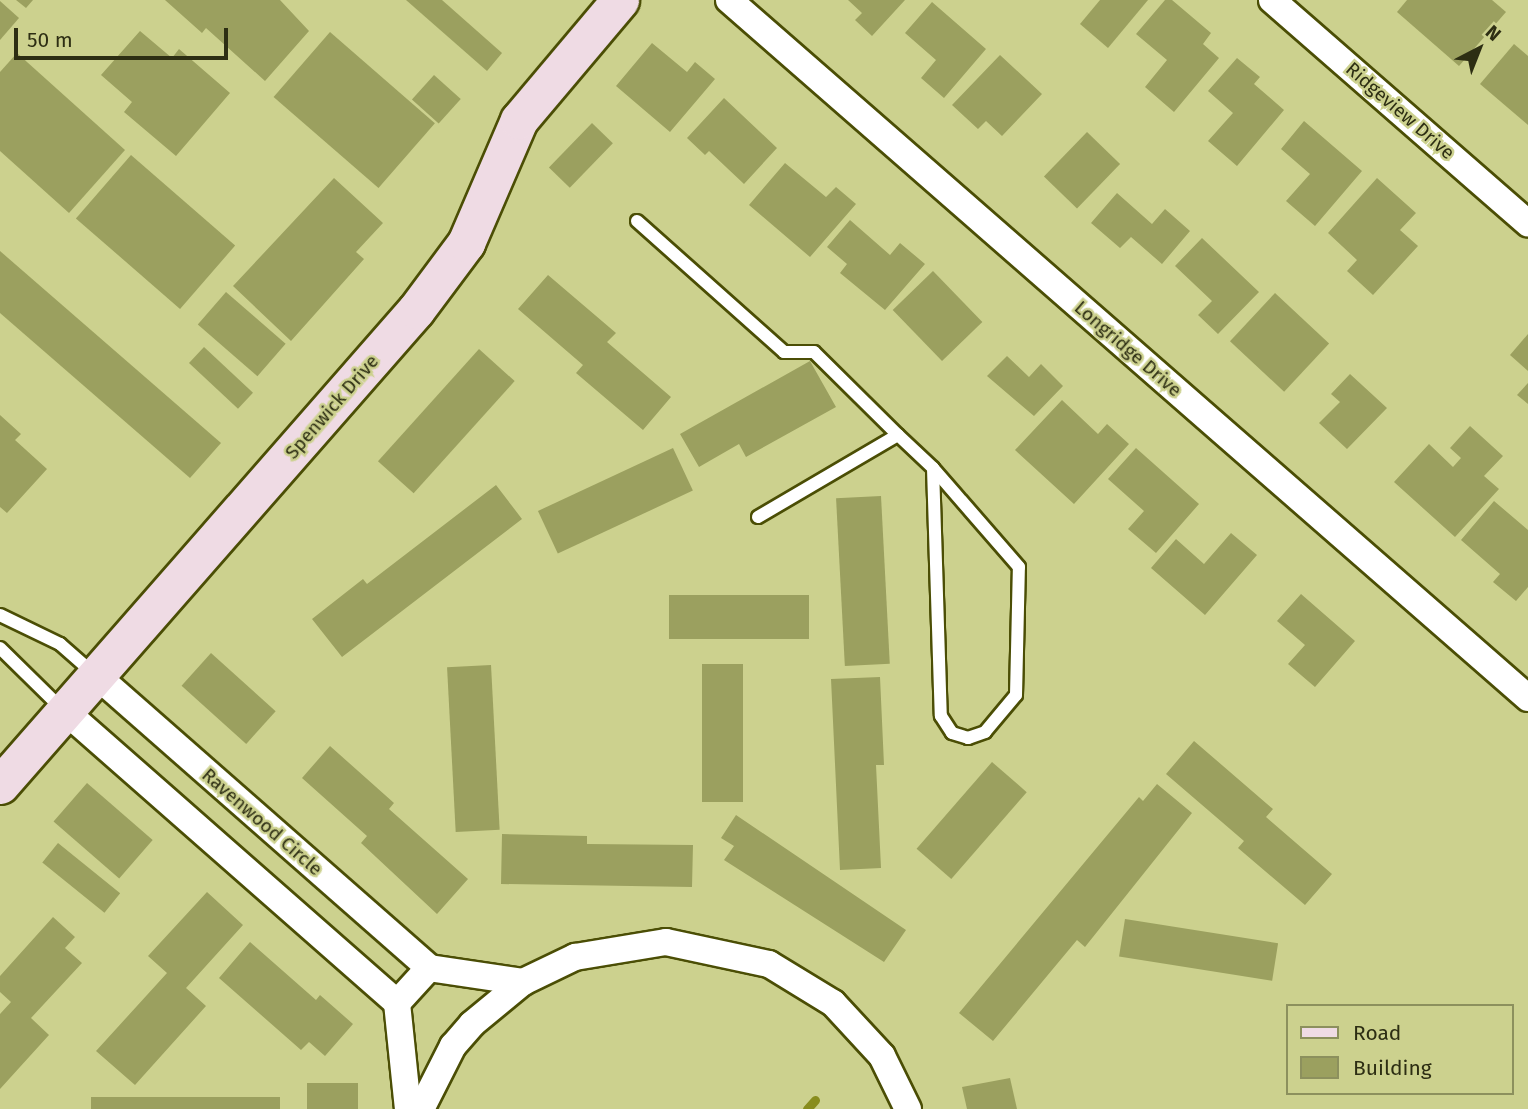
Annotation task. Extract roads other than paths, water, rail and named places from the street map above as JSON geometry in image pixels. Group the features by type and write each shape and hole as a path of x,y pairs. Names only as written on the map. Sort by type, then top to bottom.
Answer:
{"street":[{"name":"Spenwick Drive","path":"0,785 416,310 466,243 519,120 620,0"},
{"name":"Longridge Drive","path":"729,0 1528,698"},
{"name":"Ridgeview Drive","path":"1272,0 1528,223"},
{"name":"Ravenwood Circle","path":"96,675 429,968"},
{"path":"65,711 397,1003 408,1109"},
{"path":"421,1109 453,1046 472,1024 523,982 575,957 666,942 769,964 834,1003 882,1056 908,1109"},
{"path":"397,1003 429,968 523,982"}],"lane":[{"path":"637,221 784,352 814,352 933,468 1019,567 1016,695 985,732 968,738 952,733 941,716 933,468"},
{"path":"758,517 898,435"},
{"path":"0,615 60,644 96,675"},
{"path":"0,648 65,711"}],"waterway":[{"path":"807,1109 815,1100"}]}
